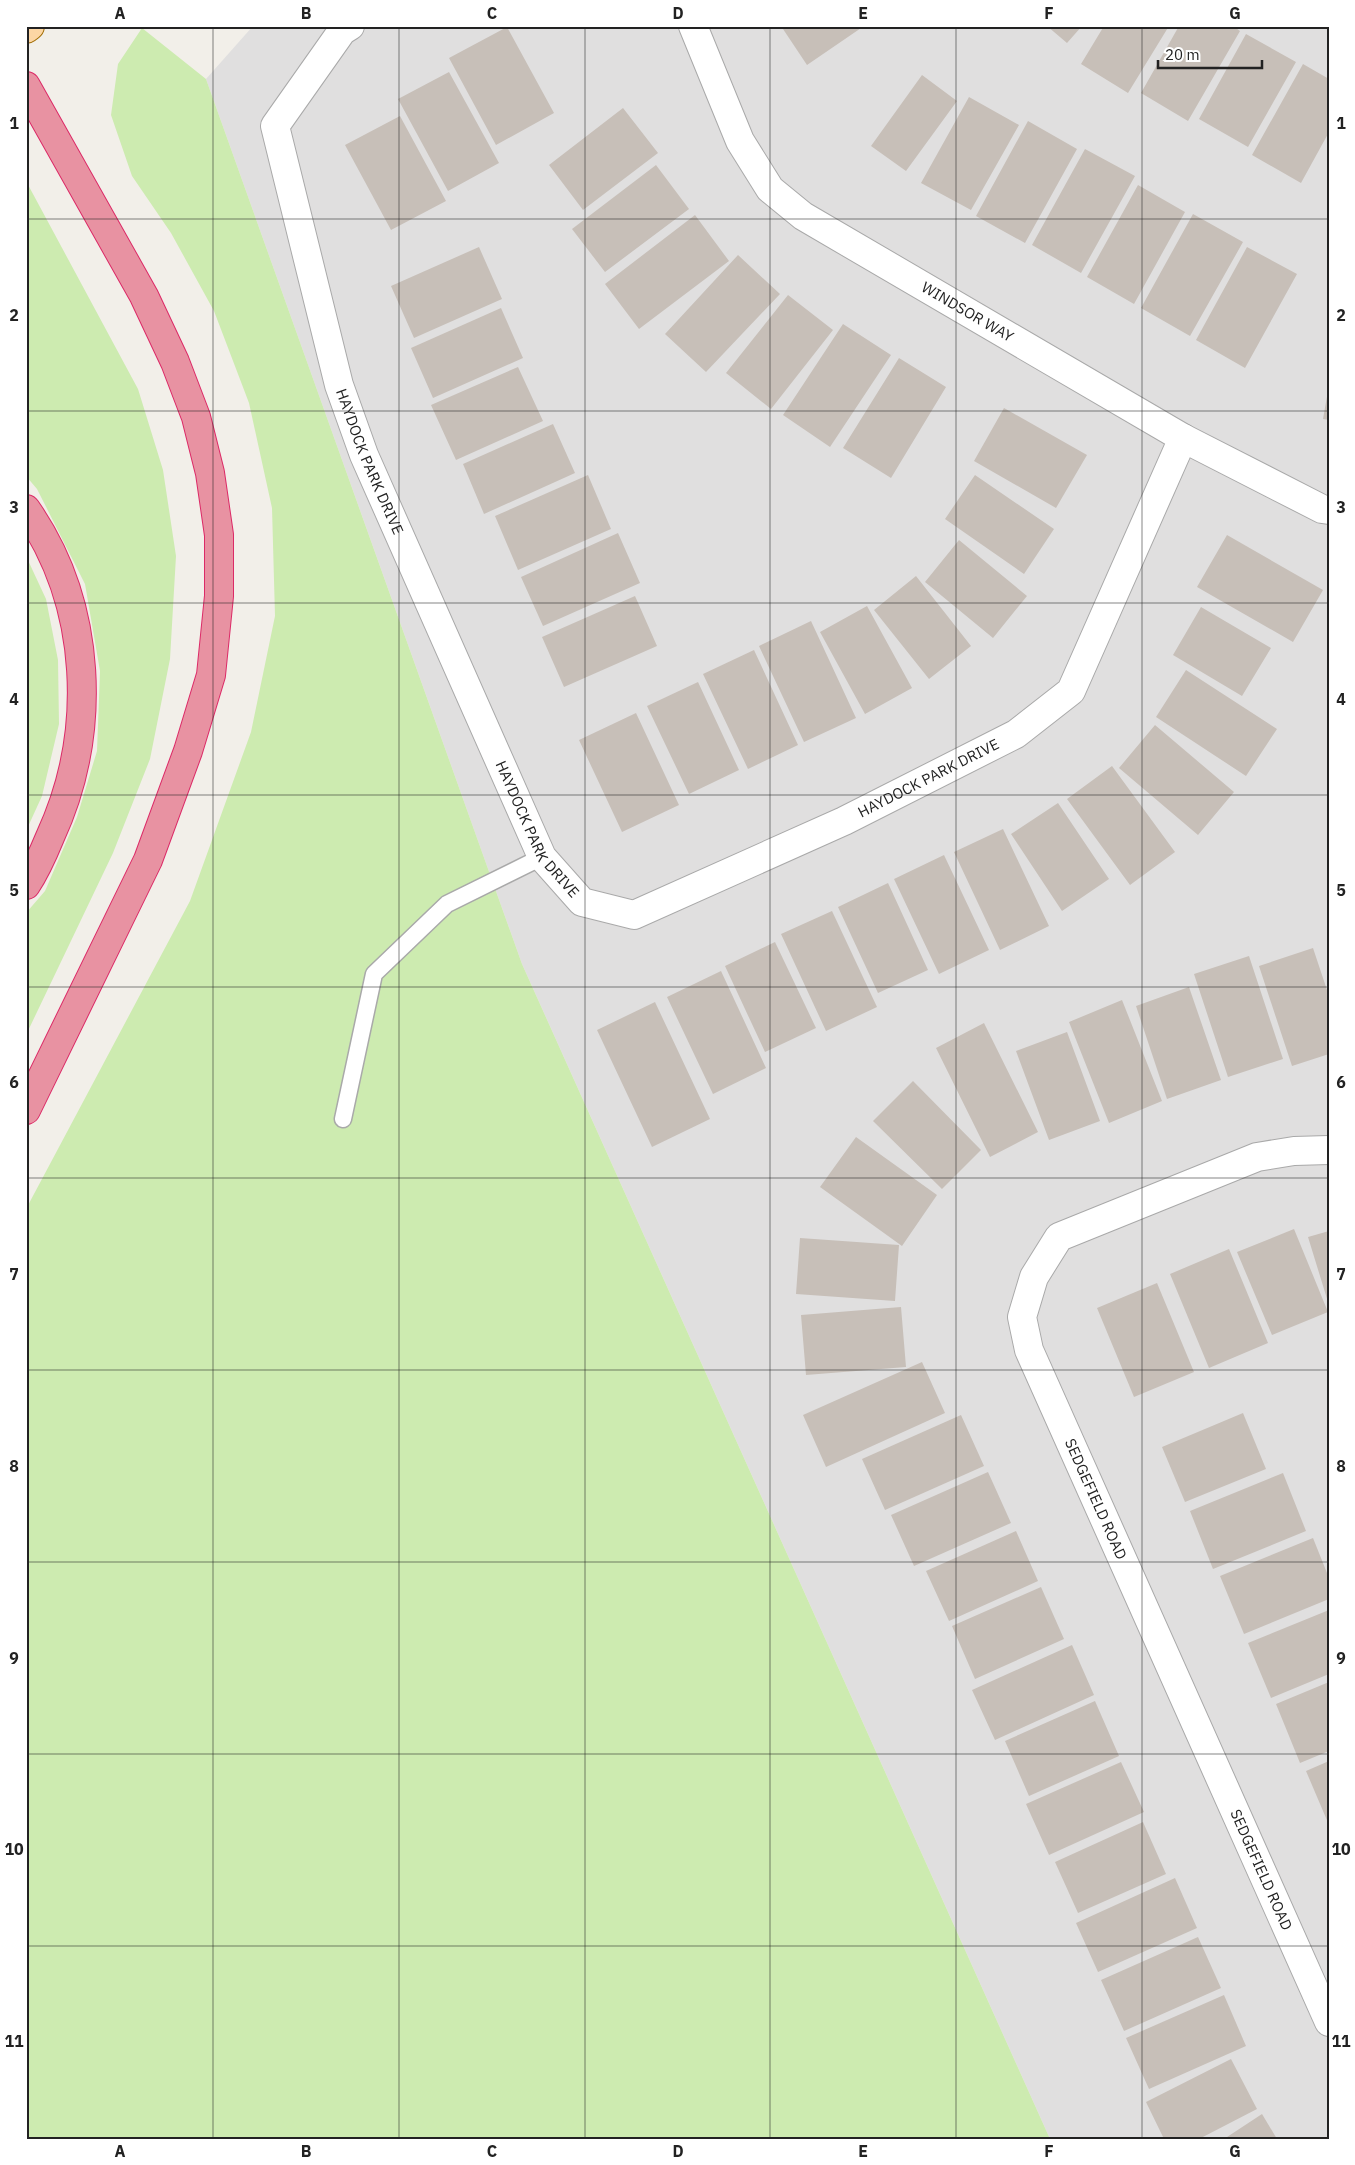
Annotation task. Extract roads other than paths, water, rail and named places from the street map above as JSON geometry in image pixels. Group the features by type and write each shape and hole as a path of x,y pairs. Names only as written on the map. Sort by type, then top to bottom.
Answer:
{"highway":[{"path":"26,86 144,296 176,362 196,417 210,473 219,544 219,596 211,675 188,751 148,860 26,1110"},
{"path":"26,509 37,524 58,566 70,602 80,652 83,695 81,731 74,774 57,822 34,873 26,885"}],"main road":[{"path":"26,29 30,26"}],"street":[{"name":"HAYDOCK PARK DRIVE","path":"350,26 342,31 275,126 339,386 364,455 542,857 582,902 634,915 844,821 1016,734 1071,691 1182,438"},
{"name":"WINDSOR WAY","path":"693,26 740,141 770,189 803,216 1182,438 1329,510"},
{"name":"SEDGEFIELD ROAD","path":"1329,1150 1294,1151 1257,1157 1059,1237 1034,1277 1022,1317 1030,1350 1329,2022"}],"lane":[{"path":"343,1119 374,974 447,904 542,857"}]}
